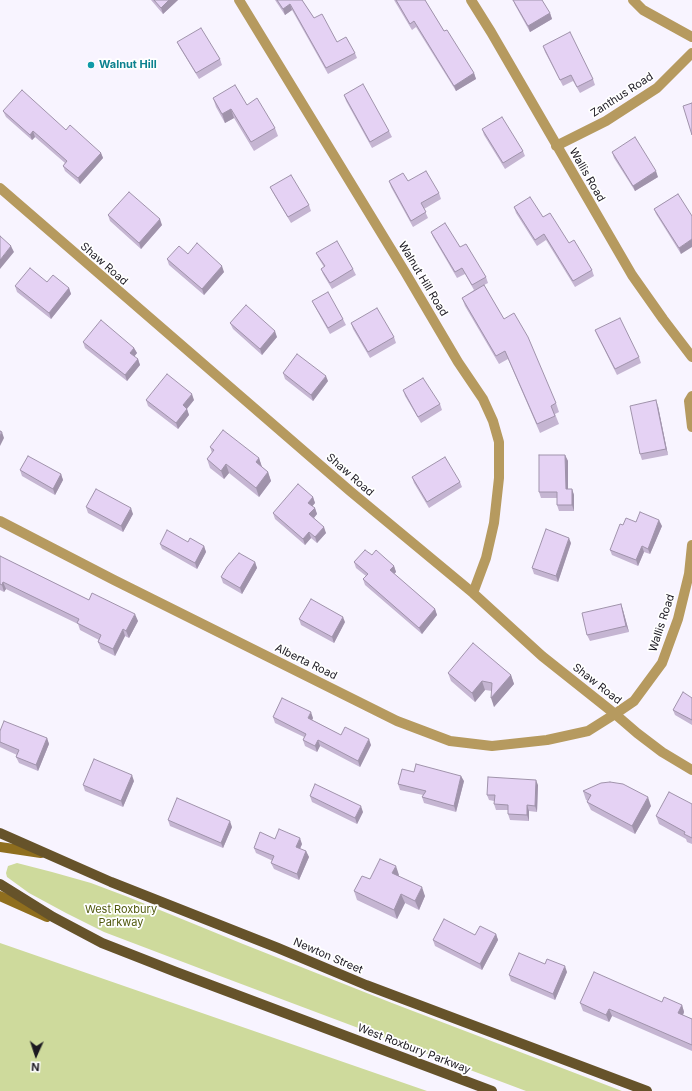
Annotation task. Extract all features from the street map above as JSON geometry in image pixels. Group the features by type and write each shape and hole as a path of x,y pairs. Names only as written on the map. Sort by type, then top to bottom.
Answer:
{"main road":[{"path":"0,833 43,853"},
{"name":"Newton Street","path":"0,847 43,853 366,985 647,1091"},
{"name":"West Roxbury Parkway","path":"0,884 27,902 88,936 176,972 492,1091"},
{"path":"0,896 88,936"}],"street":[{"name":"Walnut Hill Road","path":"239,0 405,272 458,362 483,399 493,421 499,442 499,478 494,523 486,558 473,593"},
{"name":"Wallis Road","path":"471,0 632,275 692,357"},
{"path":"633,0 643,10 692,37"},
{"name":"Zanthus Road","path":"556,146 606,122 657,88 692,52"},
{"name":"Shaw Road","path":"0,188 350,491 473,593 542,656 615,714 636,733 662,752 692,770"},
{"path":"692,396 689,401 692,427"},
{"name":"Alberta Road","path":"0,521 114,580 397,721 450,741 492,746 547,740 588,731 615,714"},
{"name":"Wallis Road","path":"615,714 634,701 662,663 678,619 687,582 692,545"}],"green space":[{"name":"West Roxbury Parkway","path":"17,863 91,883 392,1003 622,1091 526,1091 212,973 104,932 29,893 7,877 6,873 8,866"},
{"path":"0,943 251,1030 427,1091 0,1091"}],"building":[{"path":"154,0 169,0 161,8"},
{"path":"277,0 302,0 314,18 322,14 337,42 346,37 355,53 326,68 290,4 283,9"},
{"path":"396,0 425,0 444,31 447,30 474,73 454,86 414,21 410,24"},
{"path":"513,0 542,0 550,13 528,26"},
{"path":"201,28 220,59 196,73 177,42"},
{"path":"570,32 593,79 577,87 571,75 560,80 543,46"},
{"path":"363,84 389,131 370,142 344,95"},
{"path":"235,85 247,105 257,98 275,128 251,142 231,109 222,114 213,98"},
{"path":"22,90 66,130 70,125 101,153 78,178 63,166 67,161 33,131 30,135 3,111"},
{"path":"692,103 692,135 683,106"},
{"path":"502,117 523,151 503,163 482,129"},
{"path":"635,137 656,171 633,186 612,152"},
{"path":"426,171 439,193 421,203 426,212 411,221 389,181 403,173 408,181"},
{"path":"291,175 309,205 288,217 270,187"},
{"path":"129,192 160,219 139,243 108,215"},
{"path":"678,194 692,216 692,239 679,248 654,209"},
{"path":"530,197 543,217 550,213 569,243 574,240 592,270 573,281 544,234 535,240 514,207"},
{"path":"445,223 460,247 466,244 486,277 472,285 462,268 455,272 431,232"},
{"path":"0,236 11,246 0,260"},
{"path":"337,241 353,269 330,283 321,269 325,266 316,253"},
{"path":"197,243 222,266 202,289 167,259 179,246 188,254"},
{"path":"30,268 47,282 53,275 69,288 49,313 15,286"},
{"path":"484,285 504,319 514,313 528,337 556,403 551,406 555,416 537,424 505,351 496,356 462,298"},
{"path":"328,292 343,319 328,328 312,301"},
{"path":"246,305 275,331 260,349 230,323"},
{"path":"377,308 394,337 368,352 351,323"},
{"path":"620,318 639,357 615,369 595,330"},
{"path":"101,320 134,348 130,353 138,359 125,375 83,342"},
{"path":"297,354 326,376 311,395 283,373"},
{"path":"167,374 192,394 183,405 187,409 176,423 146,400"},
{"path":"423,378 440,404 418,417 403,390"},
{"path":"656,400 666,449 640,454 630,406"},
{"path":"223,430 259,458 256,462 268,472 256,488 226,464 221,471 207,459 214,450 210,447"},
{"path":"539,455 565,455 566,489 572,489 572,505 557,505 557,492 539,492"},
{"path":"28,456 61,474 53,489 20,470"},
{"path":"445,457 460,482 427,502 412,477"},
{"path":"298,484 313,497 308,503 315,508 309,514 324,527 315,537 309,532 303,539 273,513"},
{"path":"96,489 131,508 121,526 86,507"},
{"path":"640,512 659,520 648,549 642,546 636,560 610,550 620,524 623,525 626,518 636,522"},
{"path":"546,529 569,538 556,576 532,568"},
{"path":"167,530 188,542 190,538 204,546 195,563 160,544"},
{"path":"365,550 372,555 376,550 394,566 390,570 435,609 419,628 363,579 368,574 354,562"},
{"path":"239,553 255,562 240,588 221,577"},
{"path":"0,556 89,600 92,593 135,614 126,631 123,629 113,649 98,642 101,635 77,623 79,619 3,582 2,585 0,584"},
{"path":"311,599 343,617 332,637 299,619"},
{"path":"621,604 626,626 587,635 582,613"},
{"path":"473,643 511,675 491,698 492,683 482,681 472,693 448,673"},
{"path":"683,692 692,698 692,720 673,710"},
{"path":"282,698 311,712 308,718 341,735 345,727 369,739 358,761 318,740 315,746 303,740 306,734 273,717"},
{"path":"4,721 47,738 36,765 16,757 19,750 0,742 0,731"},
{"path":"94,759 132,775 121,801 83,785"},
{"path":"416,764 461,776 454,806 422,797 426,791 398,784 402,769 414,772"},
{"path":"488,777 536,780 535,806 527,805 527,815 508,814 508,805 494,804 495,795 487,795"},
{"path":"610,782 623,784 648,797 632,826 587,802 591,795 583,791 601,783"},
{"path":"315,784 361,806 355,818 310,796"},
{"path":"669,792 692,804 692,838 684,834 685,832 656,816"},
{"path":"177,798 230,821 221,843 168,820"},
{"path":"279,829 300,838 296,847 306,851 297,874 271,863 274,856 254,848 260,832 275,839"},
{"path":"380,859 396,866 392,873 422,887 415,901 401,894 394,910 354,891 362,876 370,879"},
{"path":"444,919 475,935 480,926 496,934 480,964 433,940"},
{"path":"519,953 545,964 547,959 565,966 553,994 509,975"},
{"path":"594,972 662,1002 664,997 682,1005 678,1013 692,1019 692,1045 609,1009 606,1015 580,1003"}],"place":[{"name":"Walnut Hill","path":"91,65"}]}
